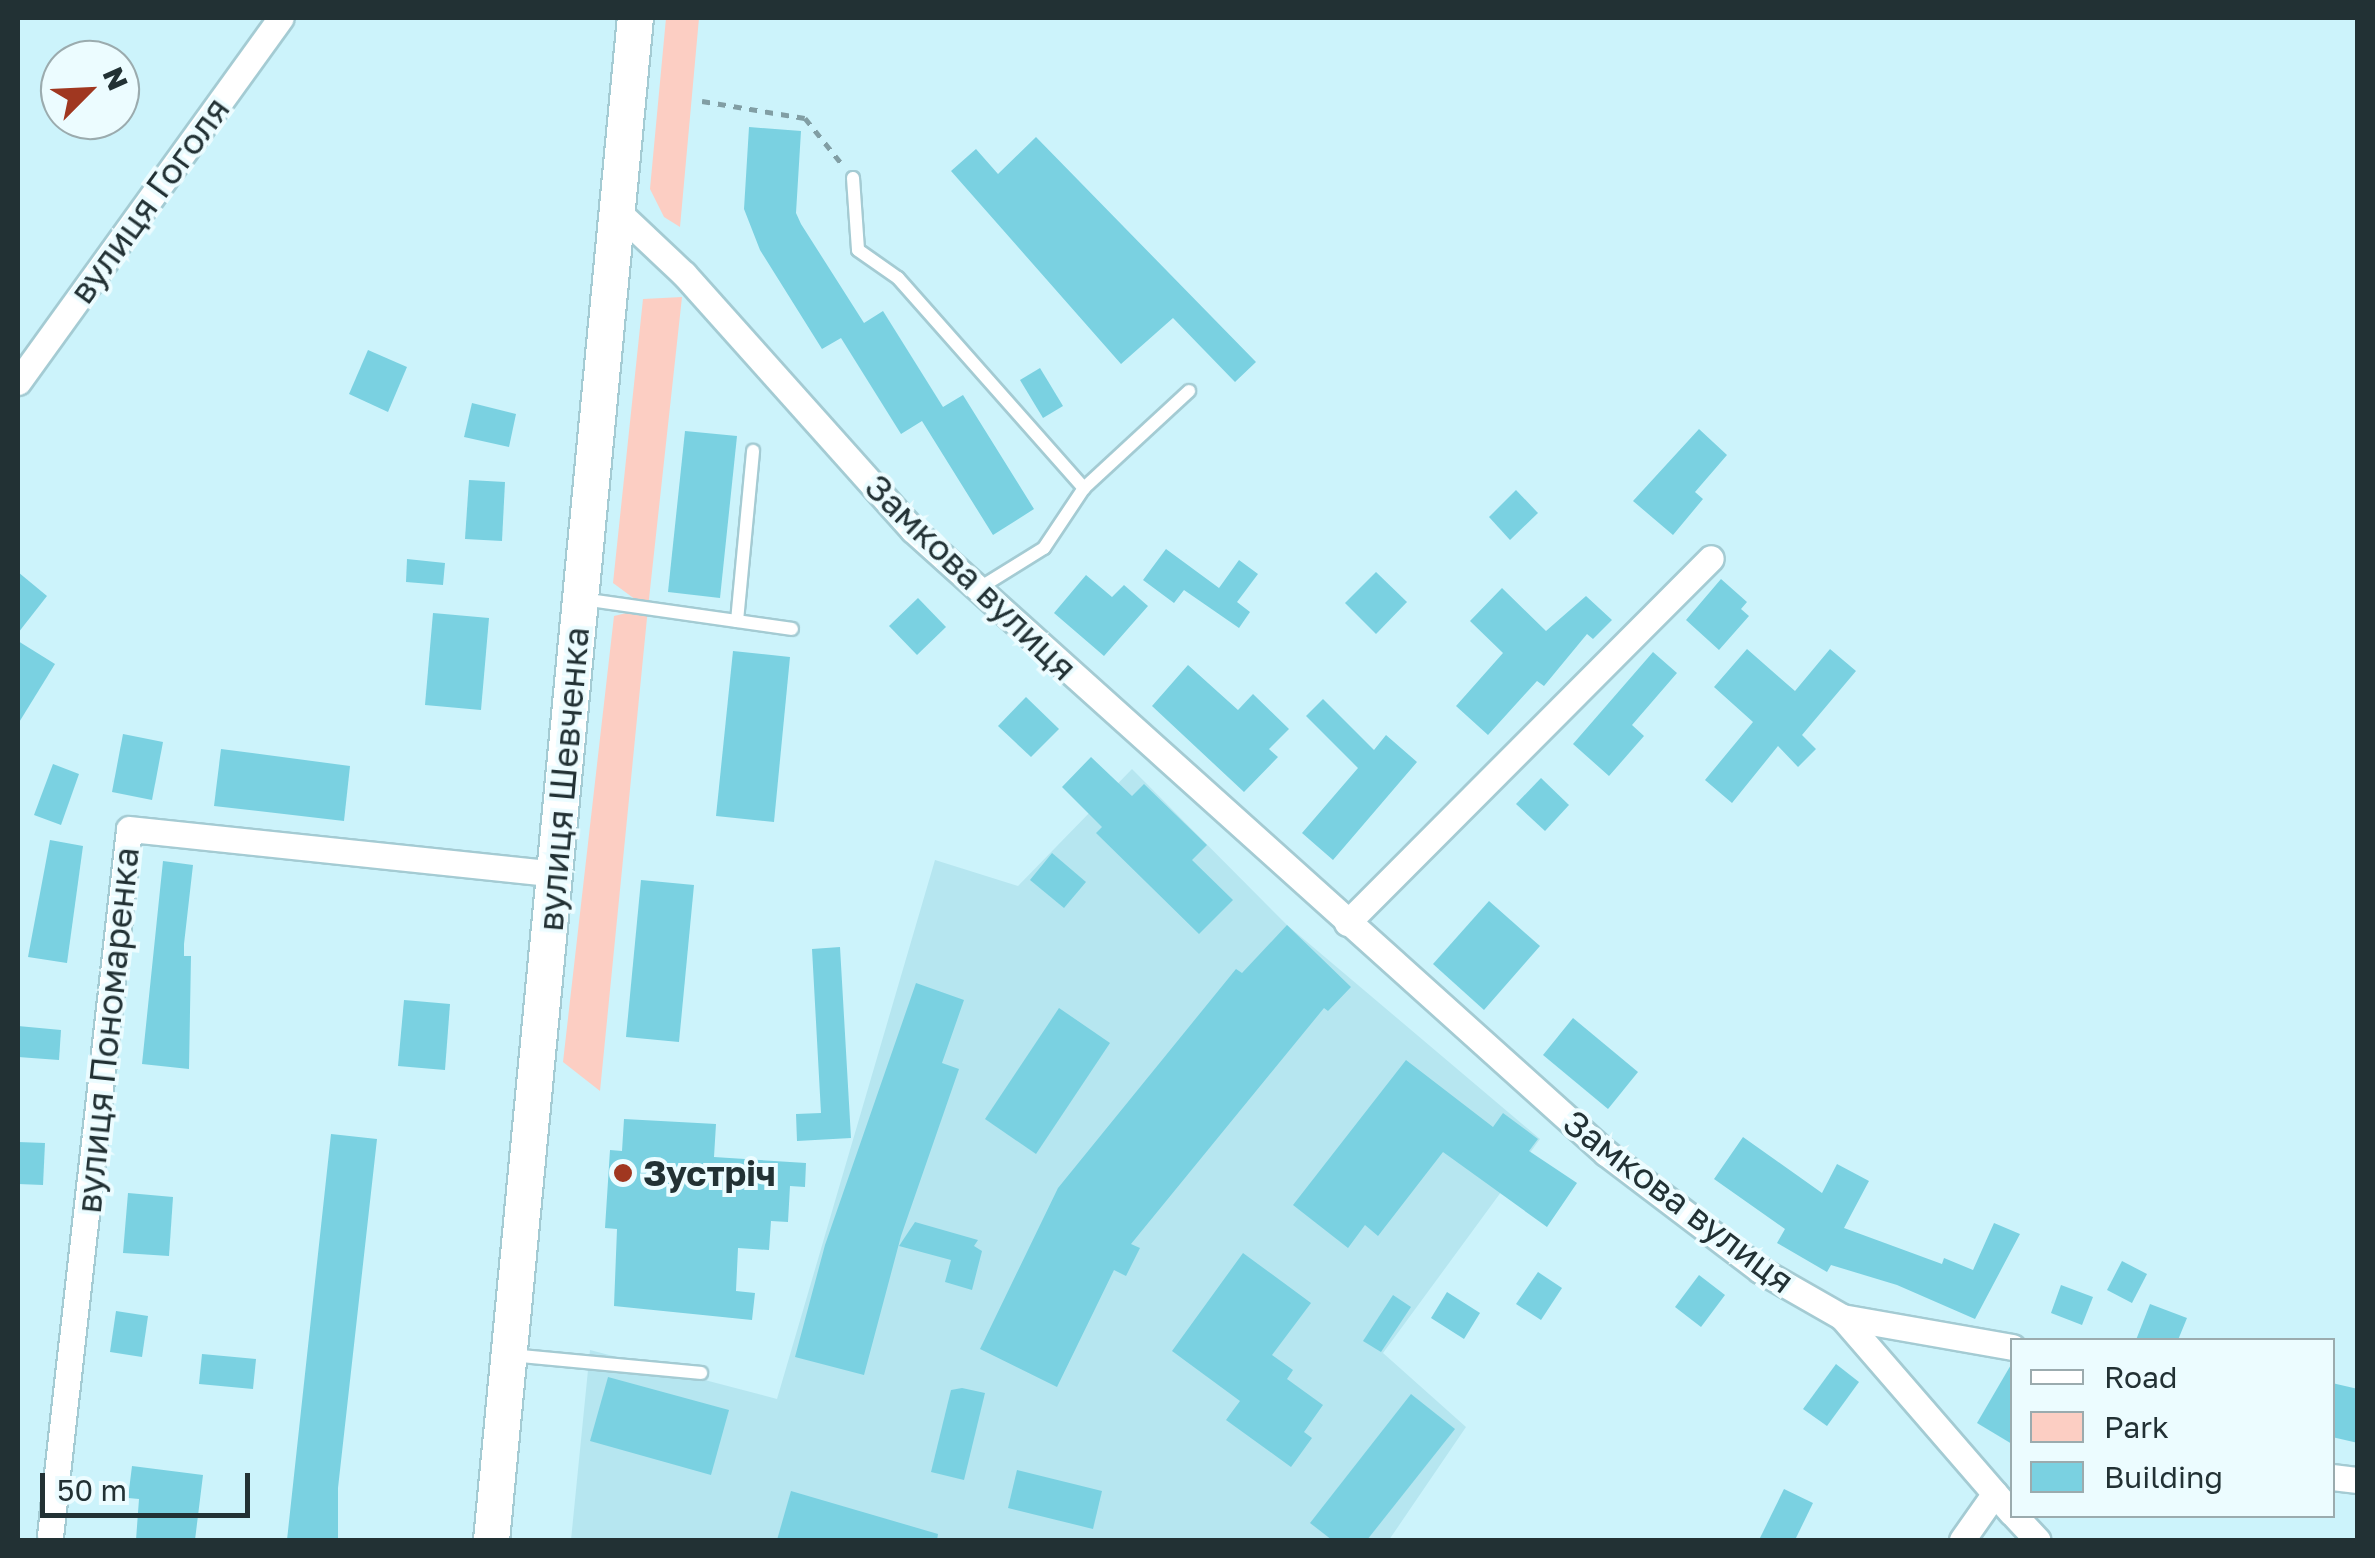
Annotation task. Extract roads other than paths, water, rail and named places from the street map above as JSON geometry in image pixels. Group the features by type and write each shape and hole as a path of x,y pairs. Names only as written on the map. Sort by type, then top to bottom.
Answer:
{"main road":[{"name":"вулиця Шевченка","path":"491,1540 634,18"}],"street":[{"name":"вулиця Гоголя","path":"18,382 280,18"},
{"name":"Замкова вулиця","path":"616,210 684,274 913,530 1346,924 1606,1153 1760,1270 1842,1317 2010,1510"},
{"path":"1346,924 1712,558"},
{"name":"вулиця Пономаренка","path":"50,1536 129,829 554,874"},
{"path":"1842,1317 2010,1347"},
{"path":"1962,1540 1994,1493"},
{"name":"Замкова вулиця","path":"2018,1518 2038,1540"}],"lane":[{"path":"853,178 858,250 898,278 1084,488"},
{"path":"978,589 1044,548 1084,488 1189,391"},
{"path":"737,621 754,451"},
{"path":"580,599 792,629"},
{"path":"509,1355 701,1372"}],"place":[{"name":"Зустріч","path":"623,1173"}]}
